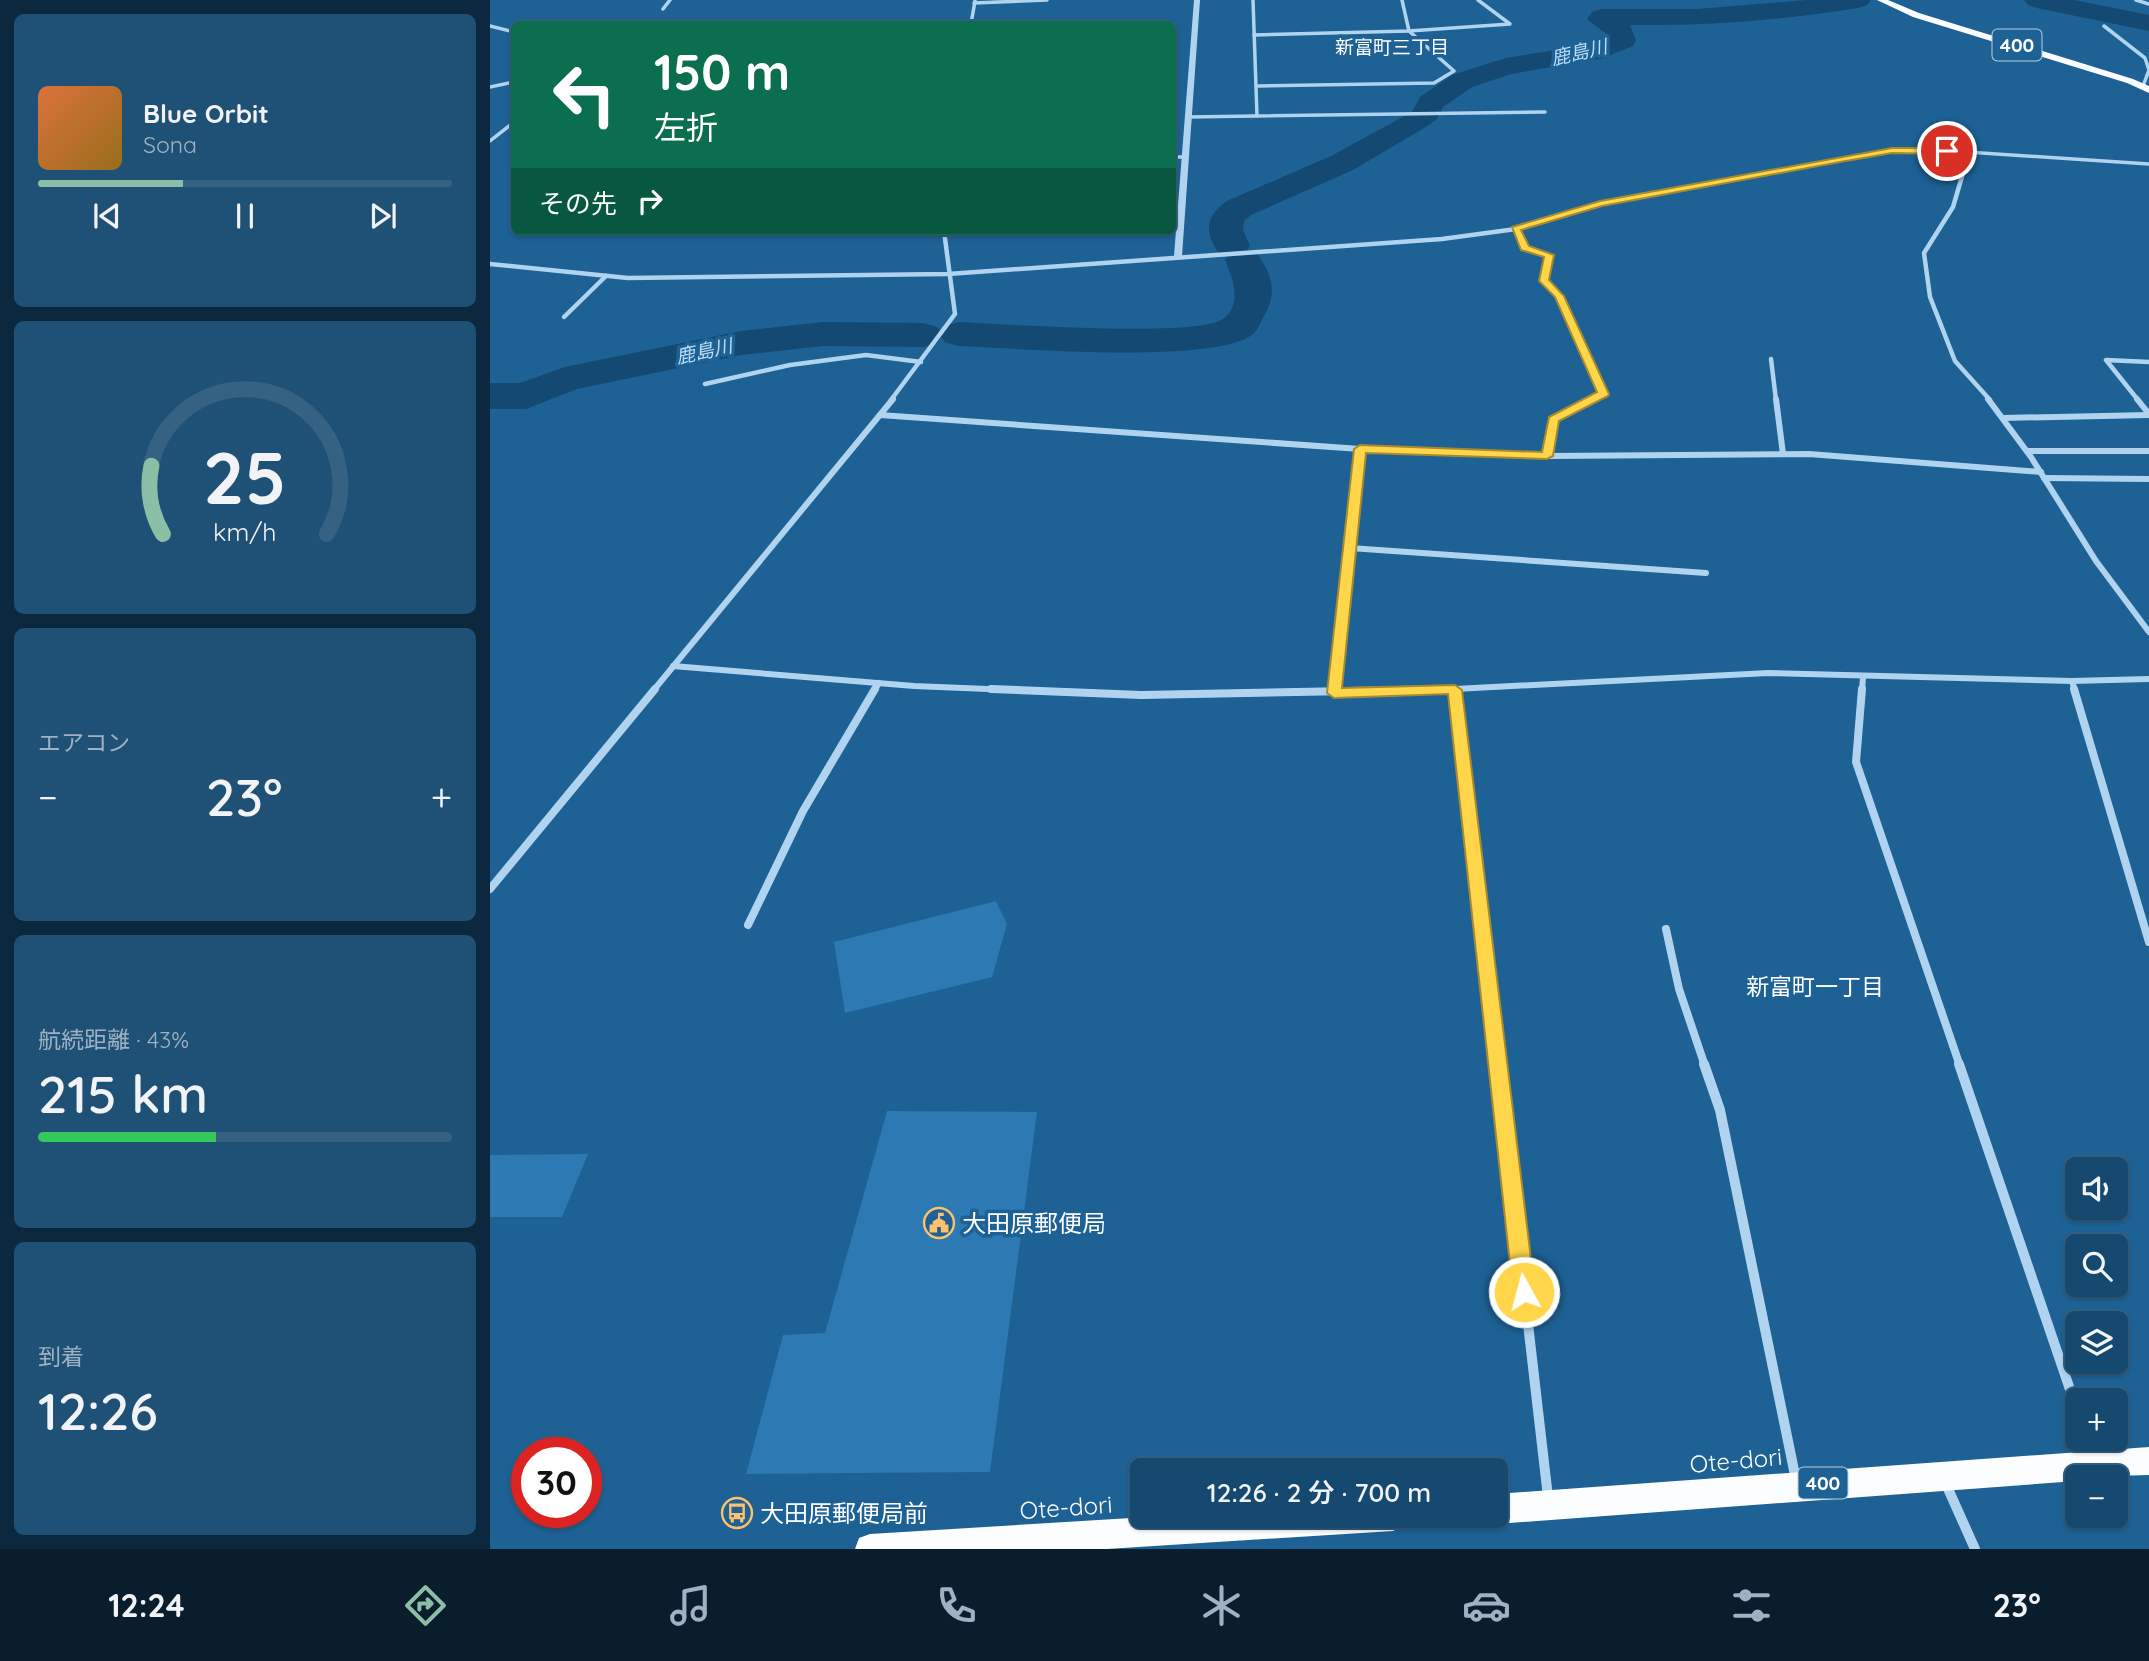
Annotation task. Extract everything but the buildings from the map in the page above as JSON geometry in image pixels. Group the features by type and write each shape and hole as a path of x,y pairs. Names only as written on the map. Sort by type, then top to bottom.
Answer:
{"highway":[{"name":"400","path":"1883,1 1916,15 2146,88"},
{"name":"Ote-dori","path":"1508,1508 1942,1475 2091,1451 2149,1461"},
{"name":"Ote-dori","path":"870,1549 1143,1536 1243,1528"}],"street":[{"path":"663,9 670,0"},
{"path":"972,21 975,2 1046,0"},
{"path":"1178,256 1197,0"},
{"path":"1253,0 1257,116"},
{"path":"1258,86 1434,83 1454,71 1409,31 1402,0"},
{"path":"1254,36 1409,31 1510,24 1478,0"},
{"path":"2136,0 2149,4"},
{"path":"490,26 511,31"},
{"path":"2104,26 2145,58 2149,70 2146,88"},
{"path":"490,87 511,83"},
{"path":"1188,117 1545,112"},
{"path":"490,141 511,124"},
{"path":"490,264 606,276 732,278 948,274 1442,239 1516,229 1600,203 1892,150 2149,164"},
{"path":"1971,153 1953,206 1924,253 1930,297 1955,361 2027,451 2095,561 2149,632"},
{"path":"1176,157 1184,157"},
{"path":"1516,229 1525,248 1549,255 1544,281 1559,296 1604,394 1553,419 1547,456"},
{"path":"490,889 880,415 955,314 944,235"},
{"path":"564,317 606,276"},
{"path":"705,384 790,365 866,355 921,362"},
{"path":"1771,359 1783,454"},
{"path":"2149,362 2106,360 2149,414"},
{"path":"2003,418 2149,414"},
{"path":"880,415 1360,449 1547,456 1783,454 2042,475 2149,479"},
{"path":"1334,693 1360,449"},
{"path":"2027,451 2149,451"},
{"path":"1350,548 1706,573"},
{"path":"673,666 879,683 1091,695 1455,690 1768,673 2072,681 2149,679"},
{"path":"1863,677 1856,762 2069,1388"},
{"path":"2072,681 2149,942"},
{"path":"748,925 803,811 879,683"},
{"path":"1455,690 1548,1505"},
{"path":"1666,929 1679,989 1720,1110 1797,1485"},
{"path":"1942,1475 1975,1549"}],"waterway":[{"name":"鹿島川","path":"1426,113 1430,103 1462,81 1506,66 1593,52 1623,40 1621,31 1600,19 1601,17 1730,15 1858,0"},
{"name":"鹿島川","path":"2037,0 2149,23"},
{"name":"鹿島川","path":"1232,246 1226,230 1227,217 1239,208 1342,163 1418,119"},
{"name":"鹿島川","path":"959,334 1166,341 1203,338 1239,326 1254,300 1253,282 1243,260"},
{"name":"鹿島川","path":"490,396 526,396 565,379 741,343 823,334 923,335"}],"place":[{"name":"大田原郵便局","path":"939,1223"},
{"name":"大田原郵便局前","path":"737,1513"}],"district":[{"name":"新富町三丁目","path":"1392,47"},
{"name":"新富町一丁目","path":"1815,986"}],"route":[{"path":"1524,1292 1455,690 1334,693 1360,449 1547,456 1553,419 1604,394 1559,296 1544,281 1549,255 1525,248 1516,229 1600,203 1840,159 1892,150 1947,151"}]}
